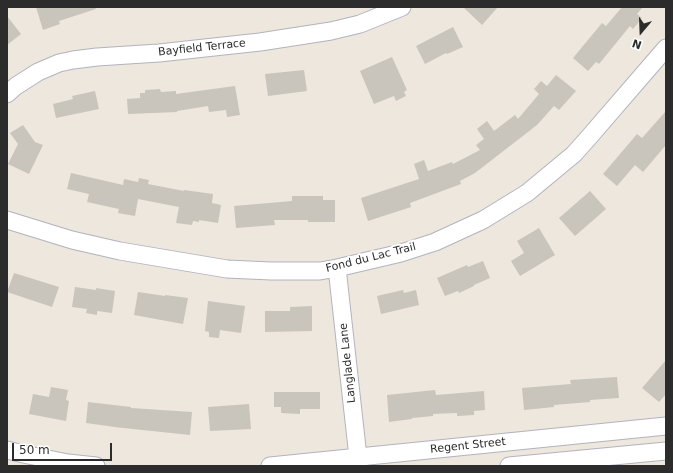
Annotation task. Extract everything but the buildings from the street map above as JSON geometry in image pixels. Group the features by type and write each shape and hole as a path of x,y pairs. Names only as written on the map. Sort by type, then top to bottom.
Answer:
{"street":[{"name":"Bayfield Terrace","path":"7,94 16,86 38,72 59,63 97,57 159,53 260,42 331,31 360,24 402,7"},
{"name":"Fond du Lac Trail","path":"7,220 72,240 120,251 227,269 320,271 401,254 435,242 483,220 527,193 574,154 666,48"},
{"name":"Langlade Lane","path":"337,268 359,462"},
{"name":"Regent Street","path":"270,466 359,462 666,426"},
{"path":"7,450 68,463 96,466"},
{"path":"509,466 666,451"}]}
